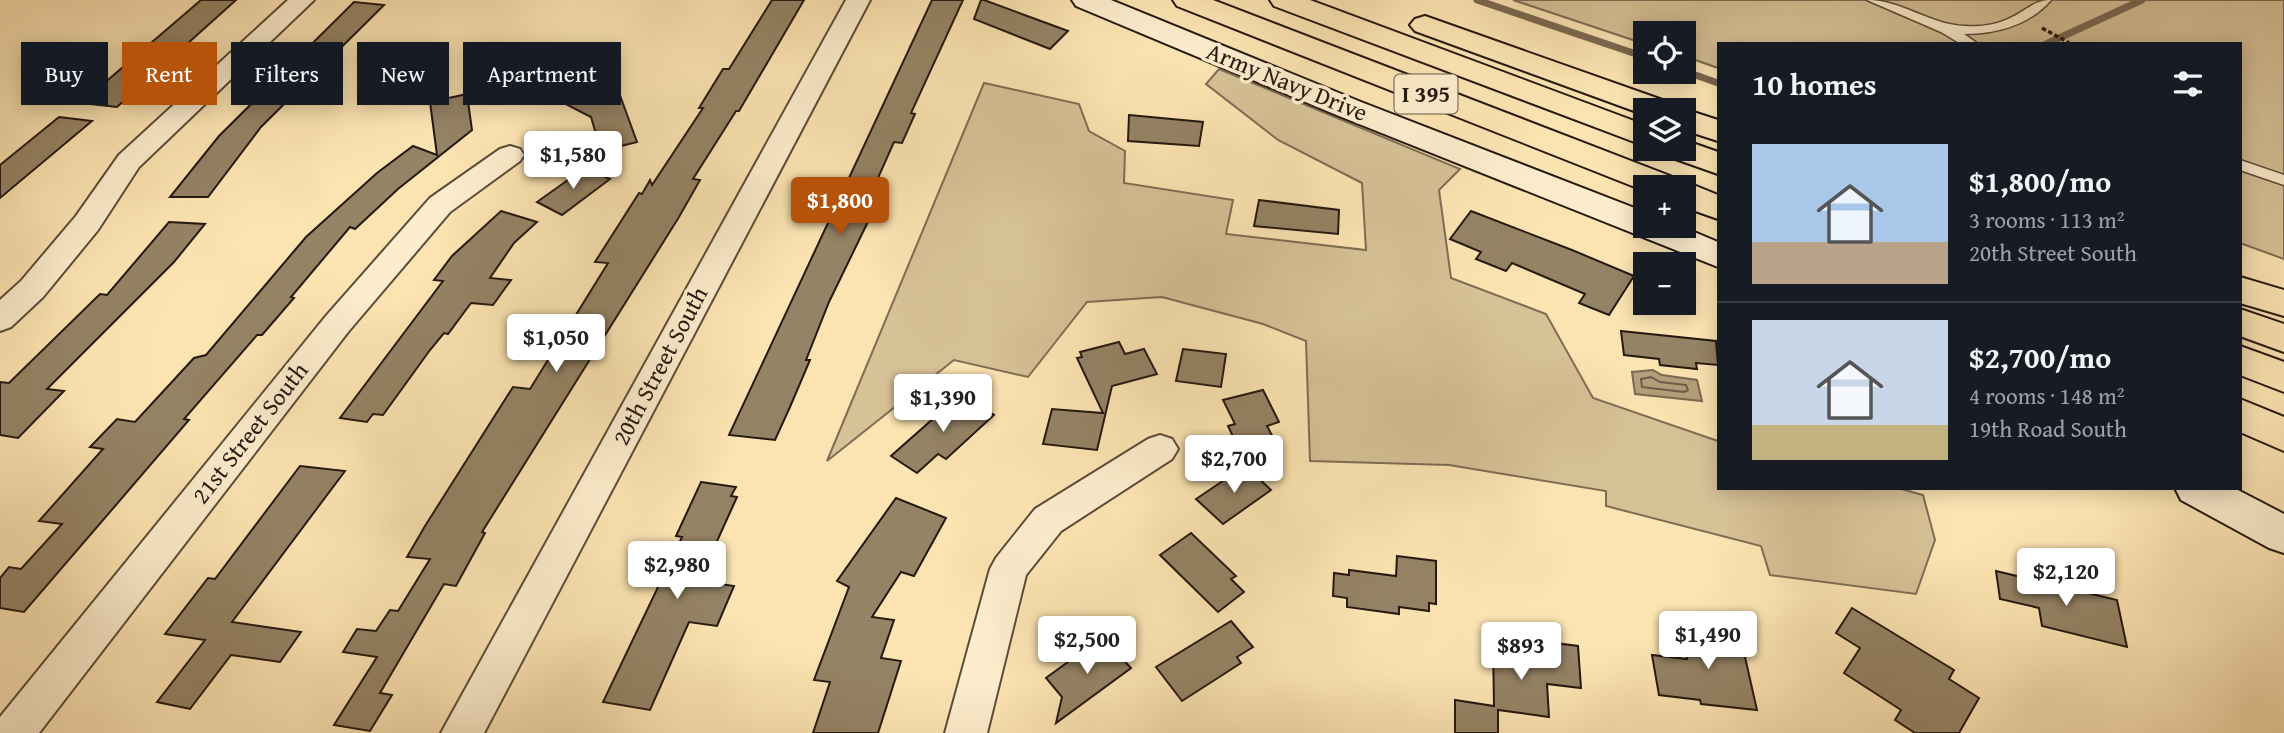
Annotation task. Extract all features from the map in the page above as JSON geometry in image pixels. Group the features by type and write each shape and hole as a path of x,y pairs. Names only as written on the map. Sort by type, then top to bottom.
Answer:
{"highway":[{"name":"I 395","path":"1186,0 1635,175"},
{"path":"1284,0 1633,131"},
{"name":"I 395","path":"1357,0 1633,100"},
{"path":"1696,156 1717,164"},
{"path":"1696,199 1717,208"},
{"path":"2242,291 2284,303"},
{"path":"2242,323 2284,338"},
{"path":"2242,361 2284,377"},
{"path":"2242,414 2284,432"}],"street":[{"path":"0,319 32,289 87,223 129,161 302,0"},
{"name":"20th Street South","path":"461,733 858,0"},
{"name":"Army Navy Drive","path":"1086,0 1350,109 1633,220"},
{"name":"21st Street South","path":"13,733 328,335 397,254 440,205 510,155"},
{"name":"Army Navy Drive","path":"1677,238 1717,255"},
{"path":"966,733 1009,569 1048,520 1160,449"},
{"path":"2200,490 2284,535"}],"lane":[{"path":"1873,0 1947,29 1968,42"},
{"path":"1947,29 1994,30 2023,18 2045,0"},
{"path":"2242,166 2284,180"}],"path":[{"path":"2023,18 2067,42"}],"shaded area":[{"path":"1513,0 2284,0 2284,259 2242,244 2242,42 1717,42 1717,68 1696,60 1696,21 1633,21 1633,40"},
{"path":"1219,69 1460,169 1439,190 1451,278 1546,314 1593,398 1717,441 1717,490 1905,490 1923,495 1935,540 1916,594 1770,575 1761,546 1606,506 1606,491 1449,465 1310,461 1306,341 1263,324 1162,297 1087,302 1028,377 954,360 827,461 984,83 1079,104 1089,131 1125,151 1124,183 1233,200 1226,234 1366,250 1362,183 1278,140 1206,84"}],"water":[{"path":"1653,370 1662,375 1697,380 1702,401 1635,394 1632,372"}],"building":[{"path":"201,0 236,0 189,42 152,42"},
{"path":"772,0 804,0 739,111 736,111 693,179 700,180 679,217 482,532 485,533 456,586 444,584 380,693 392,695 370,731 334,725 377,657 343,652 357,629 376,631 390,610 398,611 430,559 407,557 425,526 513,387 530,389 608,263 595,262 639,193 642,194 650,180 652,185 703,108 699,108 723,69 729,69"},
{"path":"932,0 963,0 911,113 915,114 902,143 894,142 869,198 879,199 829,302 806,360 810,360 775,440 729,435"},
{"path":"981,0 1068,31 1050,49 974,19"},
{"path":"354,2 384,5 343,46 343,42 314,42"},
{"path":"122,68 122,103 117,107 99,105 108,105 108,80"},
{"path":"463,95 463,105 469,105 472,130 398,189 355,229 350,227 291,297 294,298 262,335 257,335 184,419 189,420 24,612 0,608 0,578 9,567 21,569 62,524 39,521 103,449 90,447 117,419 135,422 194,358 206,355 306,237 377,173 413,146 437,155 430,105 449,105 449,98"},
{"path":"621,98 637,142 601,151 591,117 568,105 621,105"},
{"path":"250,105 283,105 261,127 208,197 170,197 219,136"},
{"path":"1129,115 1203,122 1199,146 1128,141"},
{"path":"59,117 92,121 0,198 0,165"},
{"path":"585,168 610,179 562,215 537,202"},
{"path":"1259,200 1339,210 1338,234 1254,226"},
{"path":"501,211 537,222 514,243 490,278 511,280 493,305 471,303 448,334 444,333 430,350 383,415 373,414 367,422 340,418 443,281 434,280 452,256"},
{"path":"1471,211 1572,250 1633,278 1609,315 1579,303 1585,294 1512,263 1506,271 1476,259 1481,252 1450,239"},
{"path":"169,222 205,224 174,262 47,389 64,391 18,438 0,435 0,382 9,383 100,294 107,295"},
{"path":"1621,331 1716,341 1717,365 1696,363 1697,369 1660,365 1659,359 1624,355"},
{"path":"1119,342 1125,354 1144,349 1157,374 1112,386 1097,450 1043,444 1052,409 1103,413 1077,358 1082,357 1080,352"},
{"path":"1183,349 1226,354 1221,387 1176,381"},
{"path":"1263,390 1279,422 1267,426 1276,443 1240,452 1228,426 1235,424 1223,400"},
{"path":"961,394 994,415 946,459 938,454 917,473 891,456"},
{"path":"300,466 345,471 232,622 301,632 280,662 231,655 190,709 157,702 205,640 165,634 208,578 215,579"},
{"path":"1245,466 1271,490 1223,524 1196,499"},
{"path":"701,482 736,487 731,496 737,497 699,581 734,586 717,626 689,622 650,710 603,702 682,537 676,536"},
{"path":"896,498 946,518 914,576 901,572 872,617 894,620 881,658 901,661 878,733 813,733 830,682 814,680 849,587 837,581"},
{"path":"1191,533 1236,576 1231,579 1244,592 1218,612 1160,555"},
{"path":"1397,556 1436,561 1436,604 1429,603 1429,611 1399,607 1399,614 1347,607 1347,598 1333,596 1334,573 1349,575 1349,570 1396,576"},
{"path":"1996,571 2117,600 2127,647 2042,626 2039,608 2000,599"},
{"path":"1852,608 1954,670 1949,679 1979,698 1959,733 1915,733 1895,720 1901,710 1844,673 1860,648 1836,633"},
{"path":"1231,621 1253,647 1237,657 1241,663 1182,701 1156,667"},
{"path":"1682,629 1740,635 1757,710 1701,704 1700,700 1659,695 1652,655 1687,659"},
{"path":"1501,636 1578,646 1581,688 1547,684 1549,717 1498,710 1498,733 1455,733 1455,700 1494,706 1493,643"},
{"path":"1102,637 1131,668 1056,723 1062,697 1046,678"}],"waterway":[{"path":"1477,0 1633,53"},
{"path":"2050,42 2142,0"},
{"path":"1696,75 1717,83"}]}
